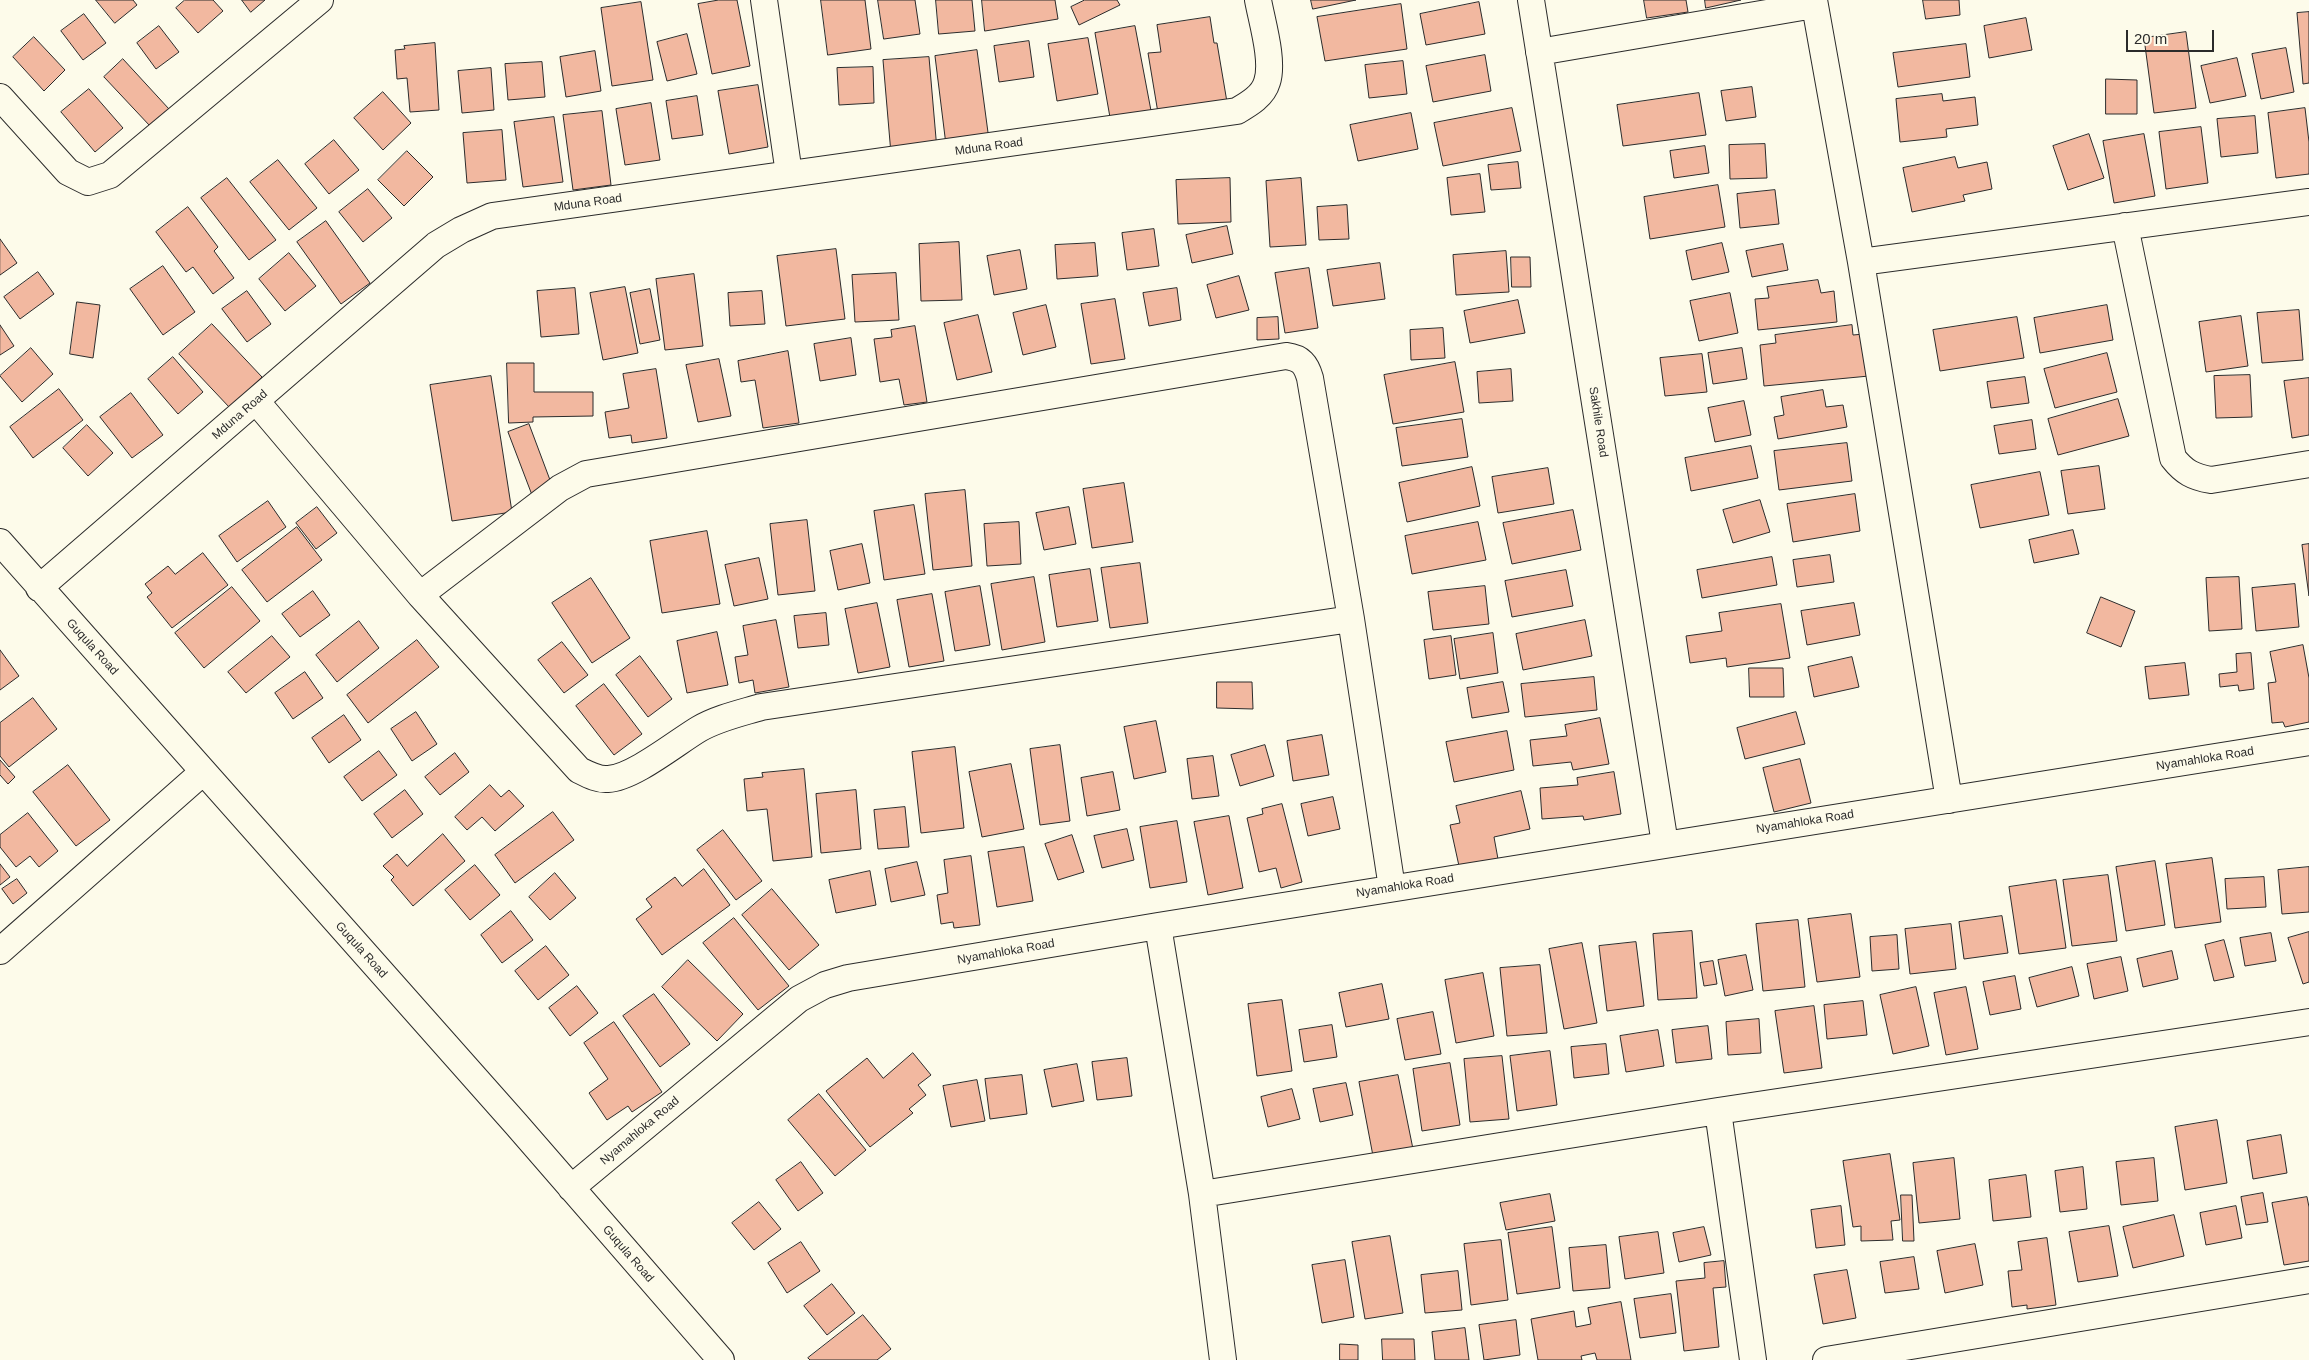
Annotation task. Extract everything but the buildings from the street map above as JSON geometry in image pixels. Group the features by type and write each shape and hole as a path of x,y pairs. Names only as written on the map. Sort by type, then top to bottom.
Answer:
{"street":[{"path":"0,97 68,172 88,182 110,175 320,0"},
{"path":"764,0 789,174"},
{"name":"Mduna Road","path":"39,588 436,245 461,230 492,216 1236,111 1250,104 1260,94 1267,82 1269,63 1258,0"},
{"name":"Sakhile Road","path":"1531,0 1665,844"},
{"path":"1539,52 1814,3 1861,262 1949,800"},
{"path":"1861,262 2309,202"},
{"path":"2125,226 2173,458 2182,470 2196,478 2211,480 2309,464"},
{"path":"420,595 560,488 586,474 1286,356 1295,357 1303,361 1310,378 1352,619 1392,888"},
{"path":"256,401 420,595 580,770 594,777 609,779 624,775 701,727 732,715 761,707 1352,619"},
{"name":"Guqula Road","path":"0,542 721,1360"},
{"name":"Nyamahloka Road","path":"571,1188 799,999 825,985 848,978 1392,888 2309,742"},
{"path":"0,951 203,772"},
{"path":"1158,926 1202,1194 1223,1360"},
{"path":"1202,1194 1718,1111 2309,1022"},
{"path":"1718,1111 1753,1360"},
{"path":"1826,1360 2309,1280"}]}
